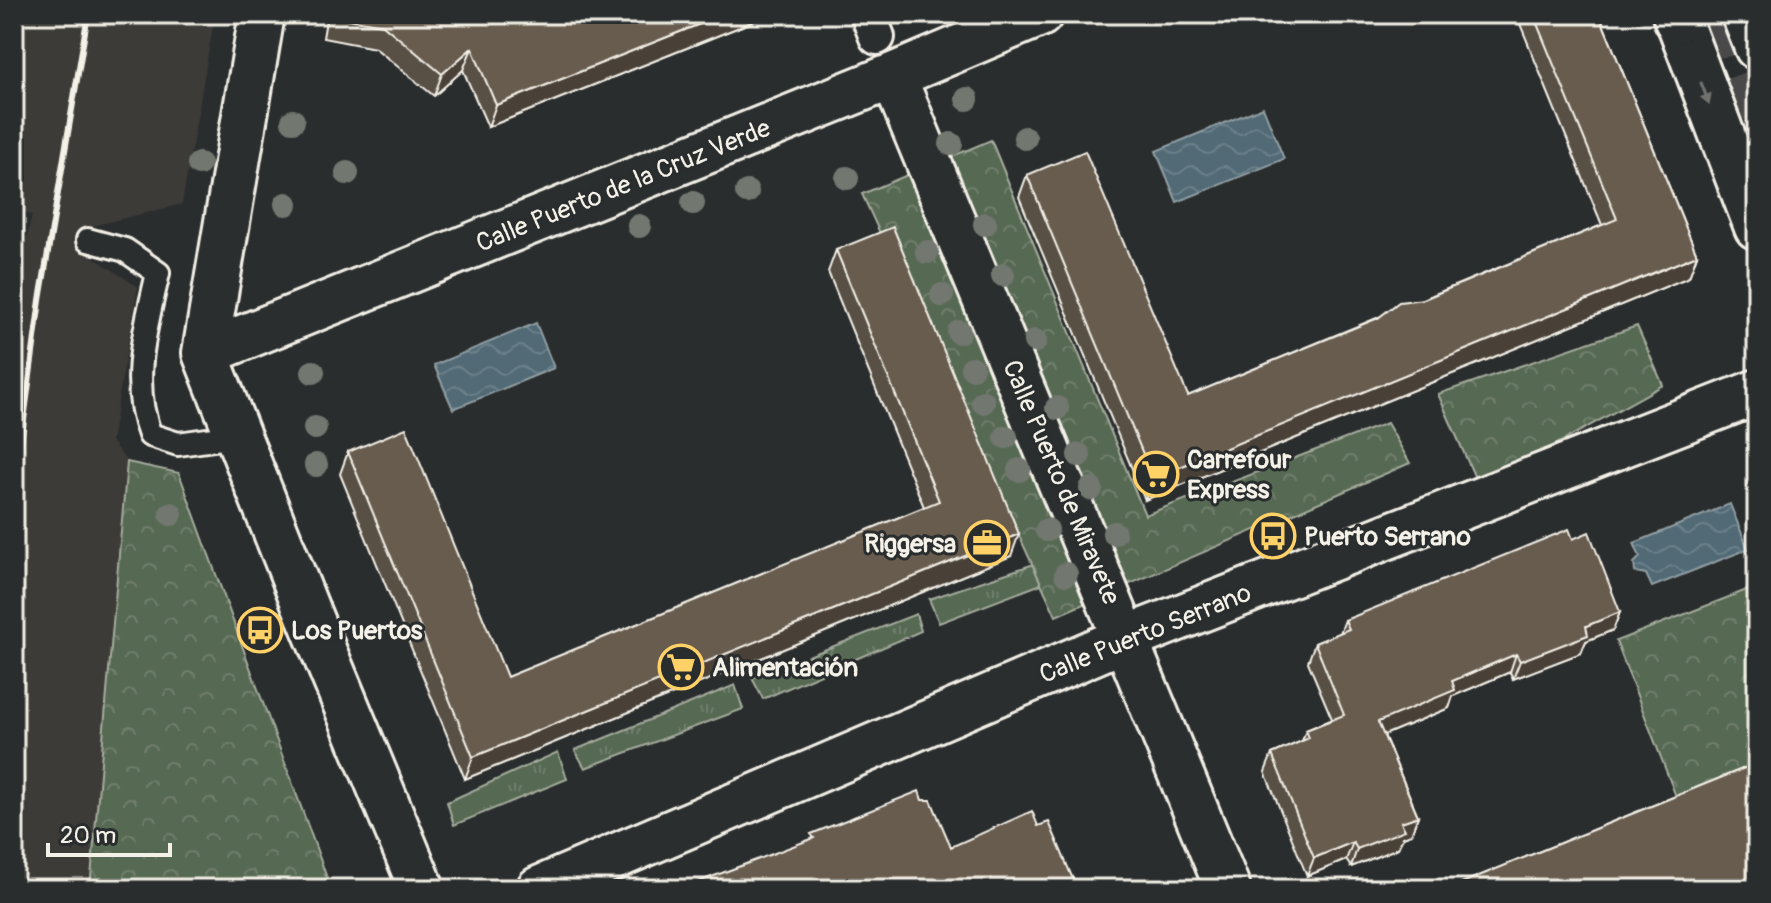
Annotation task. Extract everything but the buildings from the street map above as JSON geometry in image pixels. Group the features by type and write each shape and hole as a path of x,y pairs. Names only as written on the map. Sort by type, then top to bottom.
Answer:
{"street":[{"path":"262,14 205,353 236,436 422,889"},
{"name":"Calle Puerto de la Cruz Verde","path":"205,353 1040,14"},
{"path":"1744,14 1757,47"},
{"path":"1676,16 1757,227"},
{"name":"Calle Puerto de Miravete","path":"893,76 1228,889"},
{"name":"Calle Puerto Serrano","path":"539,889 1127,638 1757,392"}],"lane":[{"path":"88,240 125,250 158,273 138,365 143,419 150,435 178,444 236,436"}],"shaded area":[{"path":"14,14 215,14 182,204 88,227 87,253 138,287 111,441 127,462 90,889 14,889 14,243 26,241 32,215 14,209"}],"green space":[{"path":"991,140 1145,515 1387,423 1410,463 1056,616 862,194"},
{"path":"1637,326 1663,385 1479,487 1438,394"},
{"path":"127,462 179,473 331,889 90,889"},
{"path":"1043,561 1052,580 939,623 929,599"},
{"path":"1757,586 1757,782 1682,812 1616,641"},
{"path":"916,614 921,631 763,699 752,678"},
{"path":"735,685 743,709 585,768 575,750"},
{"path":"558,752 567,779 454,825 447,802"}],"water":[{"path":"1263,107 1284,159 1177,202 1156,151"},
{"path":"536,323 554,368 453,409 434,365"},
{"path":"1730,504 1748,549 1652,587 1646,574 1635,572 1634,563 1640,557 1634,543"}],"tunnel":[{"path":"1715,14 1721,58 1757,160"}],"railway":[{"path":"14,495 40,300 88,14"}],"place":[{"name":"Carrefour Express","path":"1156,474"},
{"name":"Puerto Serrano","path":"1273,536"},
{"name":"Riggersa","path":"987,543"},
{"name":"Los Puertos","path":"260,630"},
{"name":"Alimentación","path":"681,667"}]}
